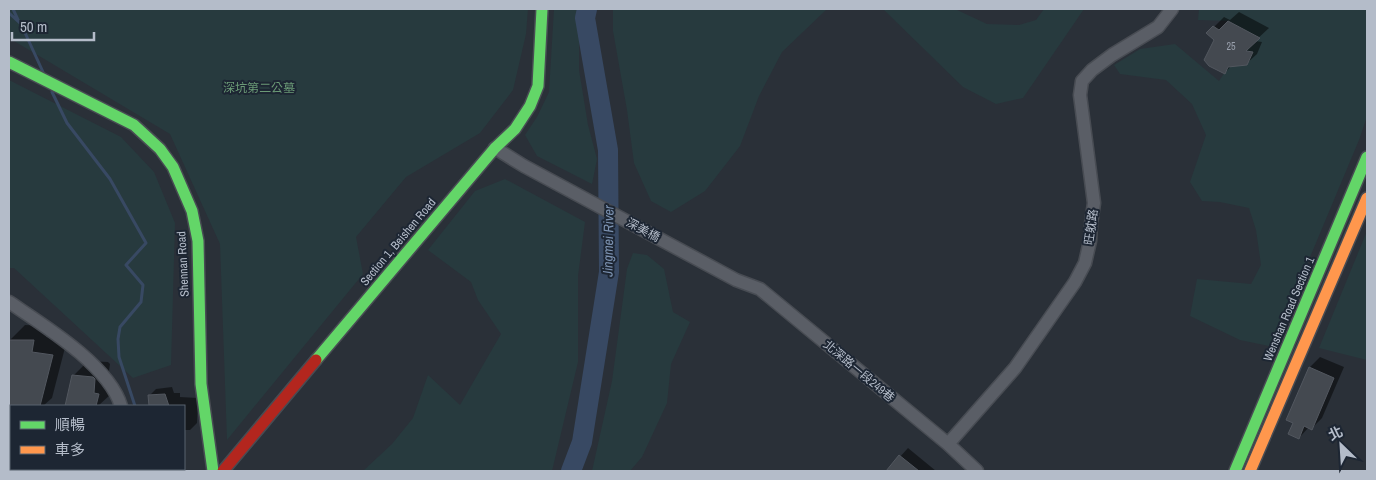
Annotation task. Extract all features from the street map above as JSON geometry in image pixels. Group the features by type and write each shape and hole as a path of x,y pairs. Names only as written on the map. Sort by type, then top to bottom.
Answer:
{"main road":[{"name":"Section 1, Beishen Road","path":"223,471 495,148 515,129 530,106 538,86 542,9"},
{"name":"Shennan Road","path":"9,62 134,126 160,149 173,167 192,211 198,241 201,384 213,471"},
{"name":"Wenshan Road Section 1","path":"1235,471 1367,157"},
{"path":"1250,471 1367,198"}],"street":[{"name":"旺躭路","path":"948,444 1014,368 1075,282 1085,263 1090,241 1090,224 1094,203 1080,95 1082,81 1092,70 1112,55 1158,27 1172,9"},
{"name":"深美橋","path":"495,148 524,166 736,280"},
{"name":"北深路一段249巷","path":"736,280 760,288 948,444 977,471"},
{"path":"9,302 69,343 99,372 117,394 121,405"}],"green space":[{"name":"深坑第二公墓","path":"9,9 528,9 526,34 513,90 480,133 406,177 356,237 363,274 227,440 220,244 170,134 9,38"},
{"path":"554,9 579,9 579,70 588,125 597,159 592,184 537,156 525,135 537,117 549,92"},
{"path":"613,9 827,9 782,52 759,96 740,146 705,191 671,212 651,201 634,163 613,31"},
{"path":"883,9 955,9 987,24 1019,25 1036,20 1044,9 1084,9 1023,98 996,104 963,87"},
{"path":"1199,9 1367,9 1367,116 1359,140 1308,262 1269,346 1240,340 1190,316 1197,279 1251,284 1261,265 1256,230 1249,208 1220,202 1202,201 1190,182 1206,135 1192,104 1166,80 1120,74 1114,65 1140,49 1175,44 1219,81 1228,67 1247,65 1253,53 1246,51 1260,38 1228,21 1198,20"},
{"path":"9,80 121,137 154,172 175,223 171,365 133,378 14,268 9,268"},
{"path":"505,179 585,222 578,276 578,362 552,471 363,471 392,444 413,418 428,375 460,405 501,334 478,300 471,282 428,250 475,191"},
{"path":"1367,231 1367,360 1319,348"},
{"path":"633,253 647,255 664,269 673,312 690,322 671,364 667,403 642,457 630,471 592,471 612,381 627,269"},
{"path":"10,422 10,470 122,471 9,471"}],"building":[{"path":"1228,21 1260,38 1246,51 1253,52 1247,65 1228,67 1225,74 1209,66 1204,60 1214,40 1206,33 1213,26 1219,30"},
{"path":"9,340 34,340 32,352 53,355 40,405 9,406"},
{"path":"1309,367 1334,378 1312,430 1304,426 1299,439 1288,434 1293,423 1286,420"},
{"path":"72,375 93,377 95,379 94,393 99,394 96,405 65,405"},
{"path":"165,394 169,405 149,405 148,395"},
{"path":"899,455 919,471 886,471"}],"waterway":[{"path":"13,9 19,22"},
{"name":"Jingmei River","path":"571,471 582,442 609,272 608,150 585,18 587,9"},
{"path":"9,13 21,24 43,72"},
{"path":"52,92 67,123 110,179 146,243 126,265 143,285 141,302 120,327 118,339 119,357 135,405"}],"traffic: fast":[{"path":"316,360 495,148 515,129 530,106 538,86 542,9"},
{"path":"9,62 134,125 160,149 173,167 192,211 198,241 201,384 213,471"},
{"path":"1235,471 1367,157"}],"traffic: slow":[{"path":"1250,471 1367,198"}],"traffic: jam":[{"path":"223,471 316,360"}]}
